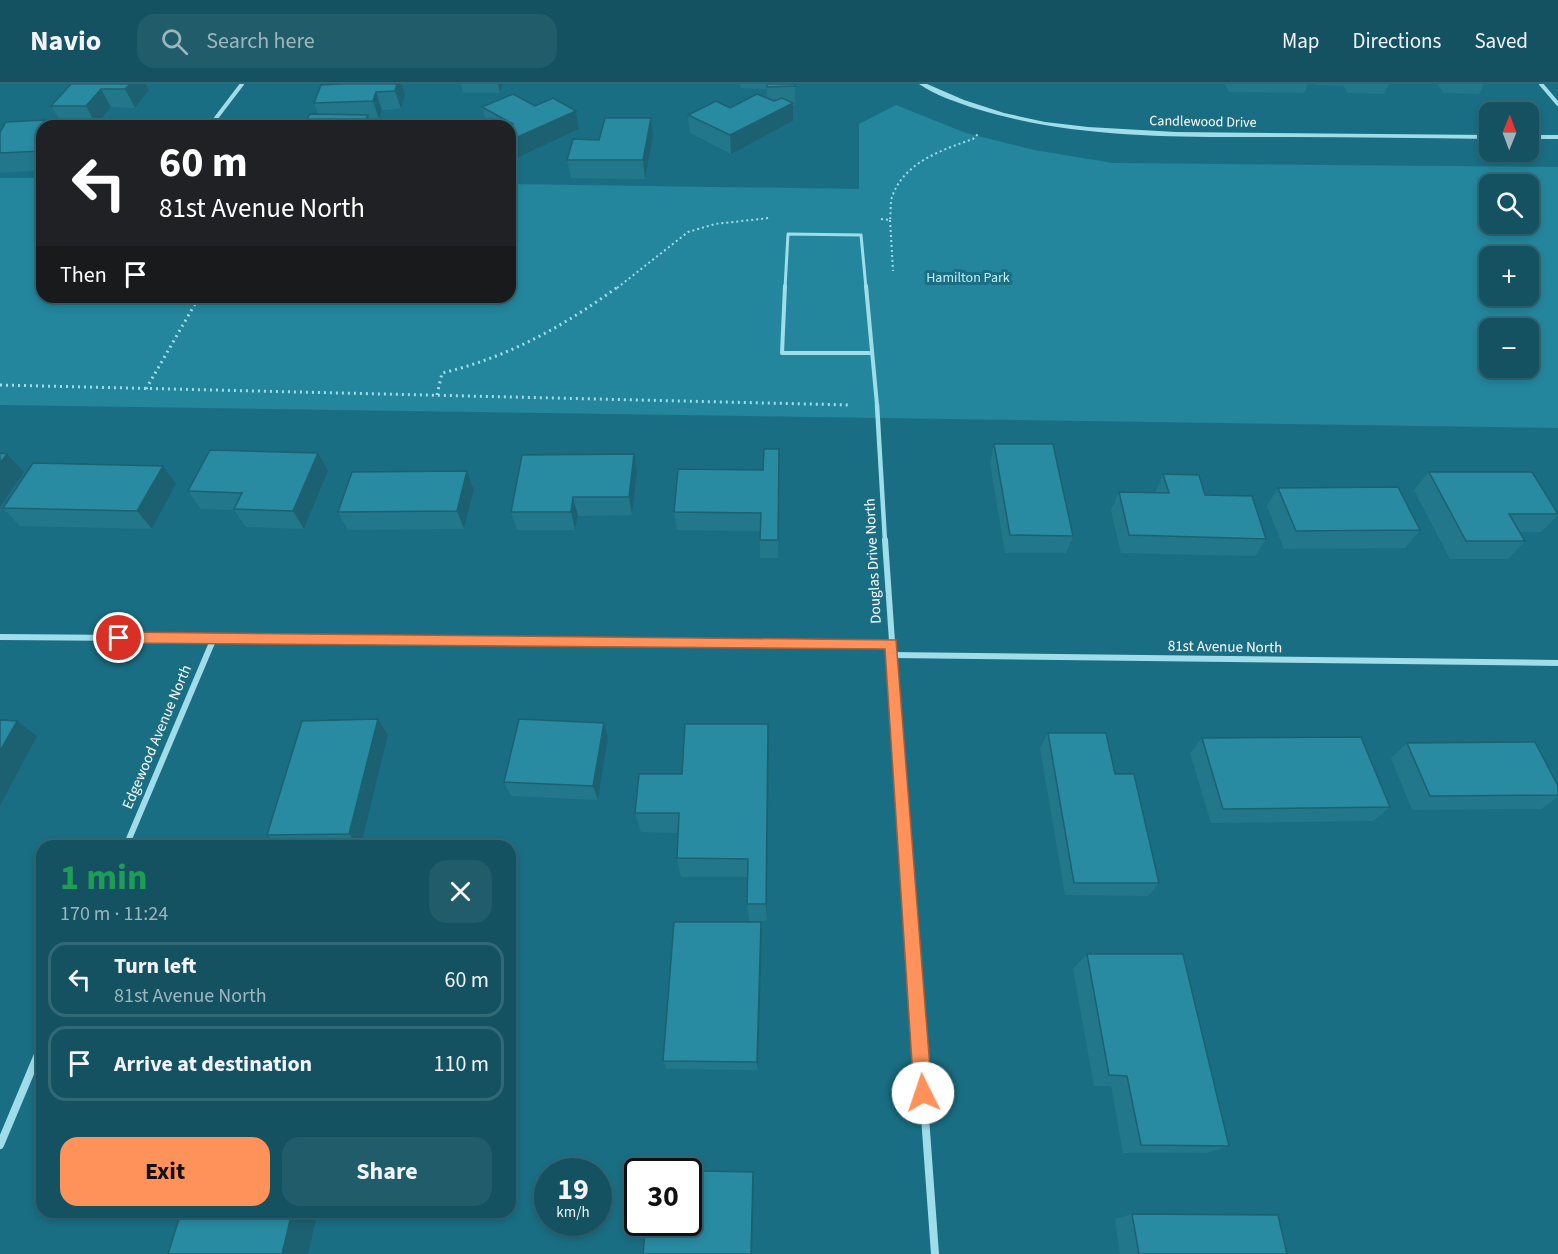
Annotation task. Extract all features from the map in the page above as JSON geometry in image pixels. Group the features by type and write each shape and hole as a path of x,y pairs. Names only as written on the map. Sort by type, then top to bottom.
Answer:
{"street":[{"path":"215,120 242,84"},
{"name":"Candlewood Drive","path":"922,84 972,104 1009,115 1049,124 1093,129 1160,134 1479,137"},
{"path":"1541,84 1558,104"},
{"path":"1539,137 1558,137"},
{"name":"Douglas Drive North","path":"877,405 891,644 935,1254"},
{"path":"0,637 891,644"},
{"name":"Edgewood Avenue North","path":"129,840 214,638"},
{"name":"81st Avenue North","path":"892,656 1558,663"},
{"path":"0,1145 36,1059"}],"lane":[{"path":"873,353 782,353 788,234 861,235 873,353 877,405"}],"path":[{"path":"878,219 890,219 892,197 904,177 930,154 973,139 979,133"},
{"path":"437,395 442,373 474,366 531,344 585,310 689,231 749,218 773,218"},
{"path":"146,389 196,303"},
{"path":"0,385 877,405"}],"green space":[{"name":"Hamilton Park","path":"896,105 966,133 1034,150 1113,163 1558,167 1558,428 0,405 0,178 36,178 36,303 516,303 516,184 859,189 859,124"}],"building":[{"path":"71,84 130,84 125,89 101,89 86,106 51,106"},
{"path":"397,84 395,91 376,92 373,101 314,103 321,85"},
{"path":"767,84 795,84 795,86 767,87"},
{"path":"513,94 535,106 553,98 576,111 516,138 516,120 506,120 482,107"},
{"path":"757,94 774,101 782,98 793,103 730,135 688,115 716,101 730,108"},
{"path":"310,114 368,115 365,120 306,120"},
{"path":"605,118 651,118 643,160 567,160 573,139 599,140"},
{"path":"36,120 36,151 0,153 0,132 6,122"},
{"path":"994,444 1053,444 1073,536 1010,535"},
{"path":"764,449 779,449 778,540 760,540 761,513 674,512 678,469 763,470"},
{"path":"210,450 318,453 293,511 234,509 242,493 188,491"},
{"path":"0,453 7,454 0,463"},
{"path":"634,454 629,497 573,497 571,512 511,512 522,455"},
{"path":"33,463 163,466 137,511 3,508"},
{"path":"467,471 457,511 338,512 352,472"},
{"path":"1429,472 1532,472 1558,514 1509,514 1525,541 1466,541"},
{"path":"1163,474 1199,475 1205,495 1252,496 1266,539 1129,535 1119,492 1169,493"},
{"path":"1398,487 1420,530 1296,531 1278,488"},
{"path":"378,719 349,834 267,835 302,721"},
{"path":"519,719 604,723 593,786 504,782"},
{"path":"0,720 17,721 0,751"},
{"path":"685,724 768,724 766,904 747,904 748,859 677,858 679,813 635,813 639,774 682,774"},
{"path":"1048,733 1106,733 1115,774 1134,774 1159,883 1074,883"},
{"path":"1361,737 1390,807 1223,809 1202,738"},
{"path":"1535,742 1558,786 1558,795 1430,796 1407,743"},
{"path":"674,922 761,922 757,1062 663,1061"},
{"path":"1087,954 1183,954 1229,1146 1141,1145 1127,1076 1109,1075"},
{"path":"702,1171 753,1172 751,1254 643,1254 645,1236 702,1236"},
{"path":"1132,1214 1278,1215 1287,1254 1139,1254"},
{"path":"179,1218 291,1218 282,1254 168,1254"}],"route":[{"path":"119,638 891,644 923,1093"}]}
